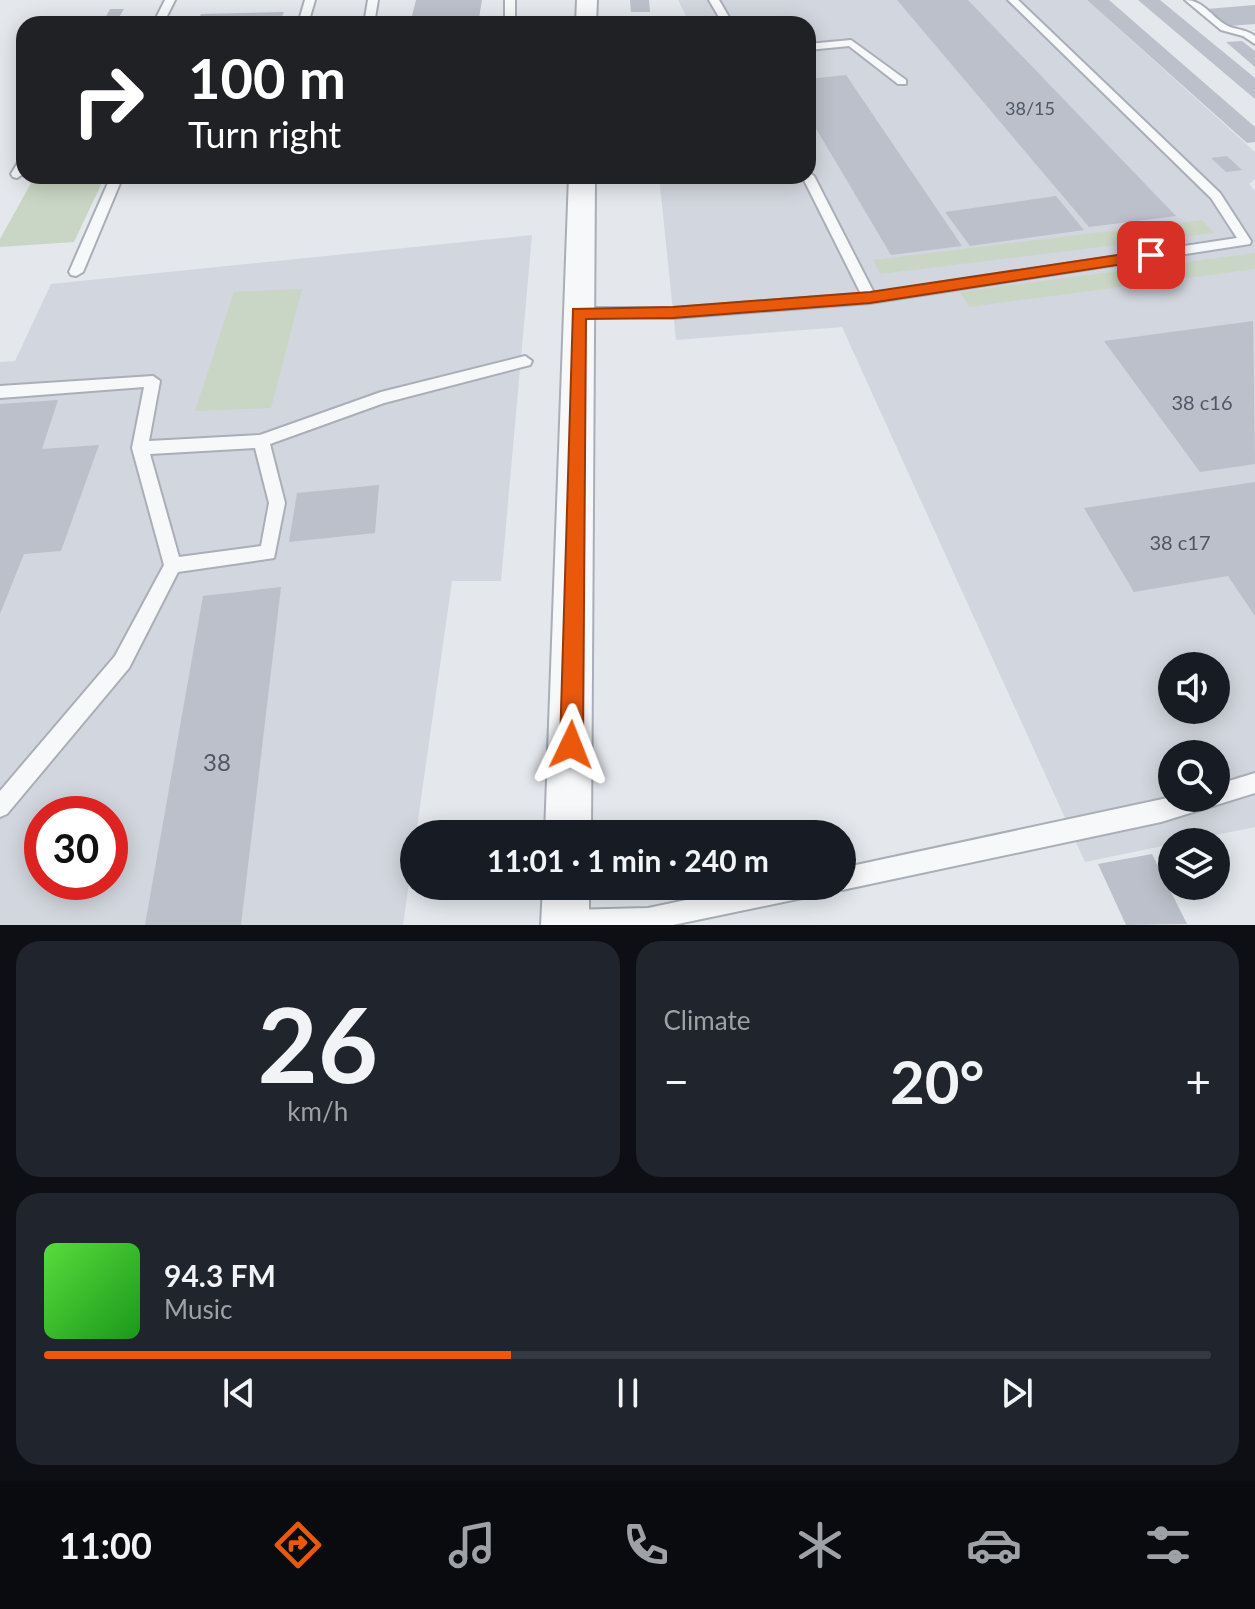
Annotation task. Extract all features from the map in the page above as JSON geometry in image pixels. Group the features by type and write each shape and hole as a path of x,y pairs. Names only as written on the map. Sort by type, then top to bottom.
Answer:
{"street":[{"path":"568,820 577,551 582,184"}],"lane":[{"path":"579,313 673,313 870,298 1245,241 1216,196 1013,0"},
{"path":"1190,0 1224,28 1252,36"},
{"path":"816,46 851,43 902,82"},
{"path":"76,272 114,184"},
{"path":"812,184 870,298"},
{"path":"140,448 261,441 381,398 525,361"},
{"path":"0,392 153,381 140,448 173,565 122,662 0,807"},
{"path":"173,565 268,553 277,503 261,441"},
{"path":"1230,791 1255,783"},
{"path":"856,876 1158,812"},
{"path":"566,911 648,919 740,900"}],"shaded area":[{"path":"678,0 1087,0 1255,152 1255,179 1249,184 1255,191 1255,827 1230,832 1230,828 1158,828 1158,847 1085,862 842,327 676,340 660,184 816,184 816,16 686,16"},
{"path":"532,235 501,581 452,581 418,820 400,820 400,900 407,900 403,925 0,925 0,362 15,361 51,284"}],"green space":[{"path":"31,184 101,184 74,242 0,247 0,239"},
{"path":"1202,220 1214,233 880,274 873,260"},
{"path":"1255,253 1255,269 969,307 960,292"},
{"path":"302,289 271,408 195,411 234,292"}],"building":[{"path":"416,0 482,0 479,16 412,16"},
{"path":"630,0 649,0 650,12 631,12"},
{"path":"897,0 968,0 1176,216 1089,227"},
{"path":"1087,0 1109,0 1255,127 1255,142 1247,143"},
{"path":"1138,0 1160,0 1255,78 1255,99"},
{"path":"1255,5 1255,24 1228,26 1206,9"},
{"path":"110,9 124,9 120,16 106,16"},
{"path":"284,12 282,16 201,14"},
{"path":"1242,41 1255,51 1255,67 1226,42"},
{"path":"846,75 962,246 891,255 816,128 816,78"},
{"path":"1227,156 1242,170 1226,172 1211,158"},
{"path":"1056,196 1084,230 970,246 945,212"},
{"path":"1253,321 1255,464 1200,472 1104,341"},
{"path":"58,400 42,449 99,445 61,551 24,554 0,614 0,404"},
{"path":"1255,482 1255,616 1228,576 1134,592 1084,508"},
{"path":"379,485 375,533 289,542 297,493"},
{"path":"281,587 241,925 145,925 203,596"},
{"path":"1152,854 1158,866 1158,900 1175,900 1187,924 1126,925 1098,864"}],"route":[{"path":"571,745 579,313 673,313 870,298 1151,255"}]}
